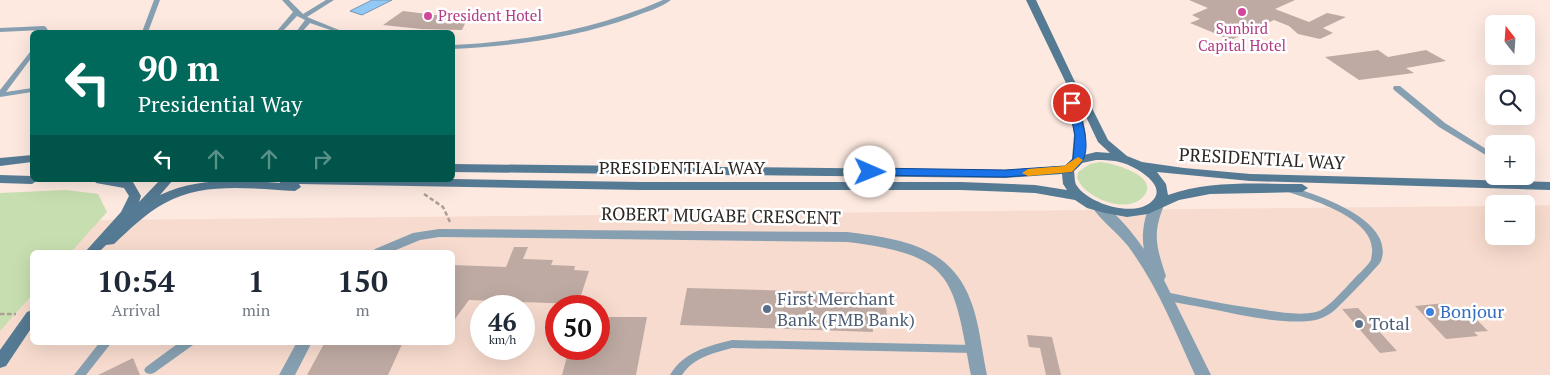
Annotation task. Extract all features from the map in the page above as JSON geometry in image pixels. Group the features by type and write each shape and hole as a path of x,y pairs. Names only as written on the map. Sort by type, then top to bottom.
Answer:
{"main road":[{"path":"1031,0 1069,80 1080,135 1078,160"},
{"name":"PRESIDENTIAL WAY","path":"1069,80 1085,104 1104,142 1116,154 1134,163 1206,176 1384,184 1550,186"},
{"path":"1078,196 1068,182 1068,170 1078,160 1096,156 1134,163 1148,170 1160,184 1163,191 1159,203"},
{"path":"0,162 30,159"},
{"path":"0,166 30,166"},
{"name":"PRESIDENTIAL WAY","path":"455,168 1005,174 1068,170"},
{"path":"0,179 30,180"},
{"path":"94,250 128,214 135,196 128,185 111,182"},
{"path":"100,250 165,182"},
{"path":"109,241 159,201 193,188 322,187 398,182"},
{"name":"PRESIDENTIAL WAY","path":"398,182 641,186 962,186 1035,189 1078,196 1098,207 1122,213 1144,211 1172,197 1201,191 1384,184"},
{"path":"0,363 30,328"}],"street":[{"path":"1159,203 1150,221 1148,241 1165,296"},
{"path":"1098,207 1128,236 1165,296 1202,375"},
{"name":"ROBERT MUGABE CRESCENT","path":"385,250 418,236 450,233 847,237 883,242 906,247 942,265 957,284 965,304 978,375"},
{"path":"288,375 303,345"}],"lane":[{"path":"146,30 156,0"},
{"path":"285,0 303,16 336,30"},
{"path":"282,30 332,0"},
{"path":"455,47 503,44 554,37 619,20 668,0"},
{"path":"300,30 303,16"},
{"path":"0,30 37,27 44,28 45,30"},
{"path":"1,95 30,56"},
{"path":"1397,88 1442,124 1485,152"},
{"path":"1,95 30,90"},
{"path":"1165,296 1286,317 1307,318 1323,315 1376,261 1379,253 1378,244 1372,234 1353,216 1322,200 1286,188"},
{"path":"676,375 695,356 707,350 732,344 973,348"},
{"path":"80,375 105,345"},
{"path":"150,370 186,345"}],"path":[{"path":"426,182 421,192 443,207 450,222 450,233"}],"shaded area":[{"path":"1550,205 1550,375 0,375 0,225 110,220 1485,206 1485,245 1535,245 1535,206"}],"green space":[{"path":"1100,162 1124,168 1141,177 1146,183 1147,190 1143,197 1136,202 1117,204 1097,198 1088,192 1077,178 1078,172 1090,164"},
{"path":"66,190 98,194 107,212 73,250 30,250 30,297 0,331 0,193"}],"water":[{"path":"372,0 392,0 362,15 350,11"}],"building":[{"path":"1189,0 1295,0 1275,9 1309,22 1327,13 1346,17 1323,28 1333,33 1320,39 1298,34 1289,26 1274,20 1231,40 1190,23 1200,19 1192,15 1208,8"},
{"path":"403,11 435,15 469,15 462,30 421,29 383,25"},
{"path":"1378,50 1388,57 1426,50 1446,61 1406,68 1414,73 1359,80 1325,57"},
{"path":"514,247 528,247 523,259 553,260 551,265 575,266 574,270 589,271 581,295 545,295 545,303 535,302 535,295 470,295 470,300 455,319 455,265 506,267"},
{"path":"687,288 871,293 872,305 886,306 887,319 872,319 873,332 680,325"},
{"path":"1445,303 1453,311 1467,310 1488,331 1474,332 1478,336 1446,339 1415,306"},
{"path":"1358,308 1397,351 1380,353 1342,309"},
{"path":"610,317 647,317 636,375 562,375 566,360 610,360"},
{"path":"1027,335 1052,337 1061,375 1046,375 1040,348 1029,347"},
{"path":"323,345 402,345 388,375 307,375"},
{"path":"133,358 140,375 98,375"}],"slow traffic":[{"path":"1028,173 1068,170 1078,160"}],"place":[{"name":"Sunbird Capital Hotel","path":"1242,12"},
{"name":"President Hotel","path":"428,16"},
{"name":"First Merchant Bank (FMB Bank)","path":"767,309"},
{"name":"Bonjour","path":"1430,312"},
{"name":"Total","path":"1359,324"}],"route":[{"path":"870,172 1005,174 1068,170 1078,160 1080,148 1080,135 1072,103"}]}
